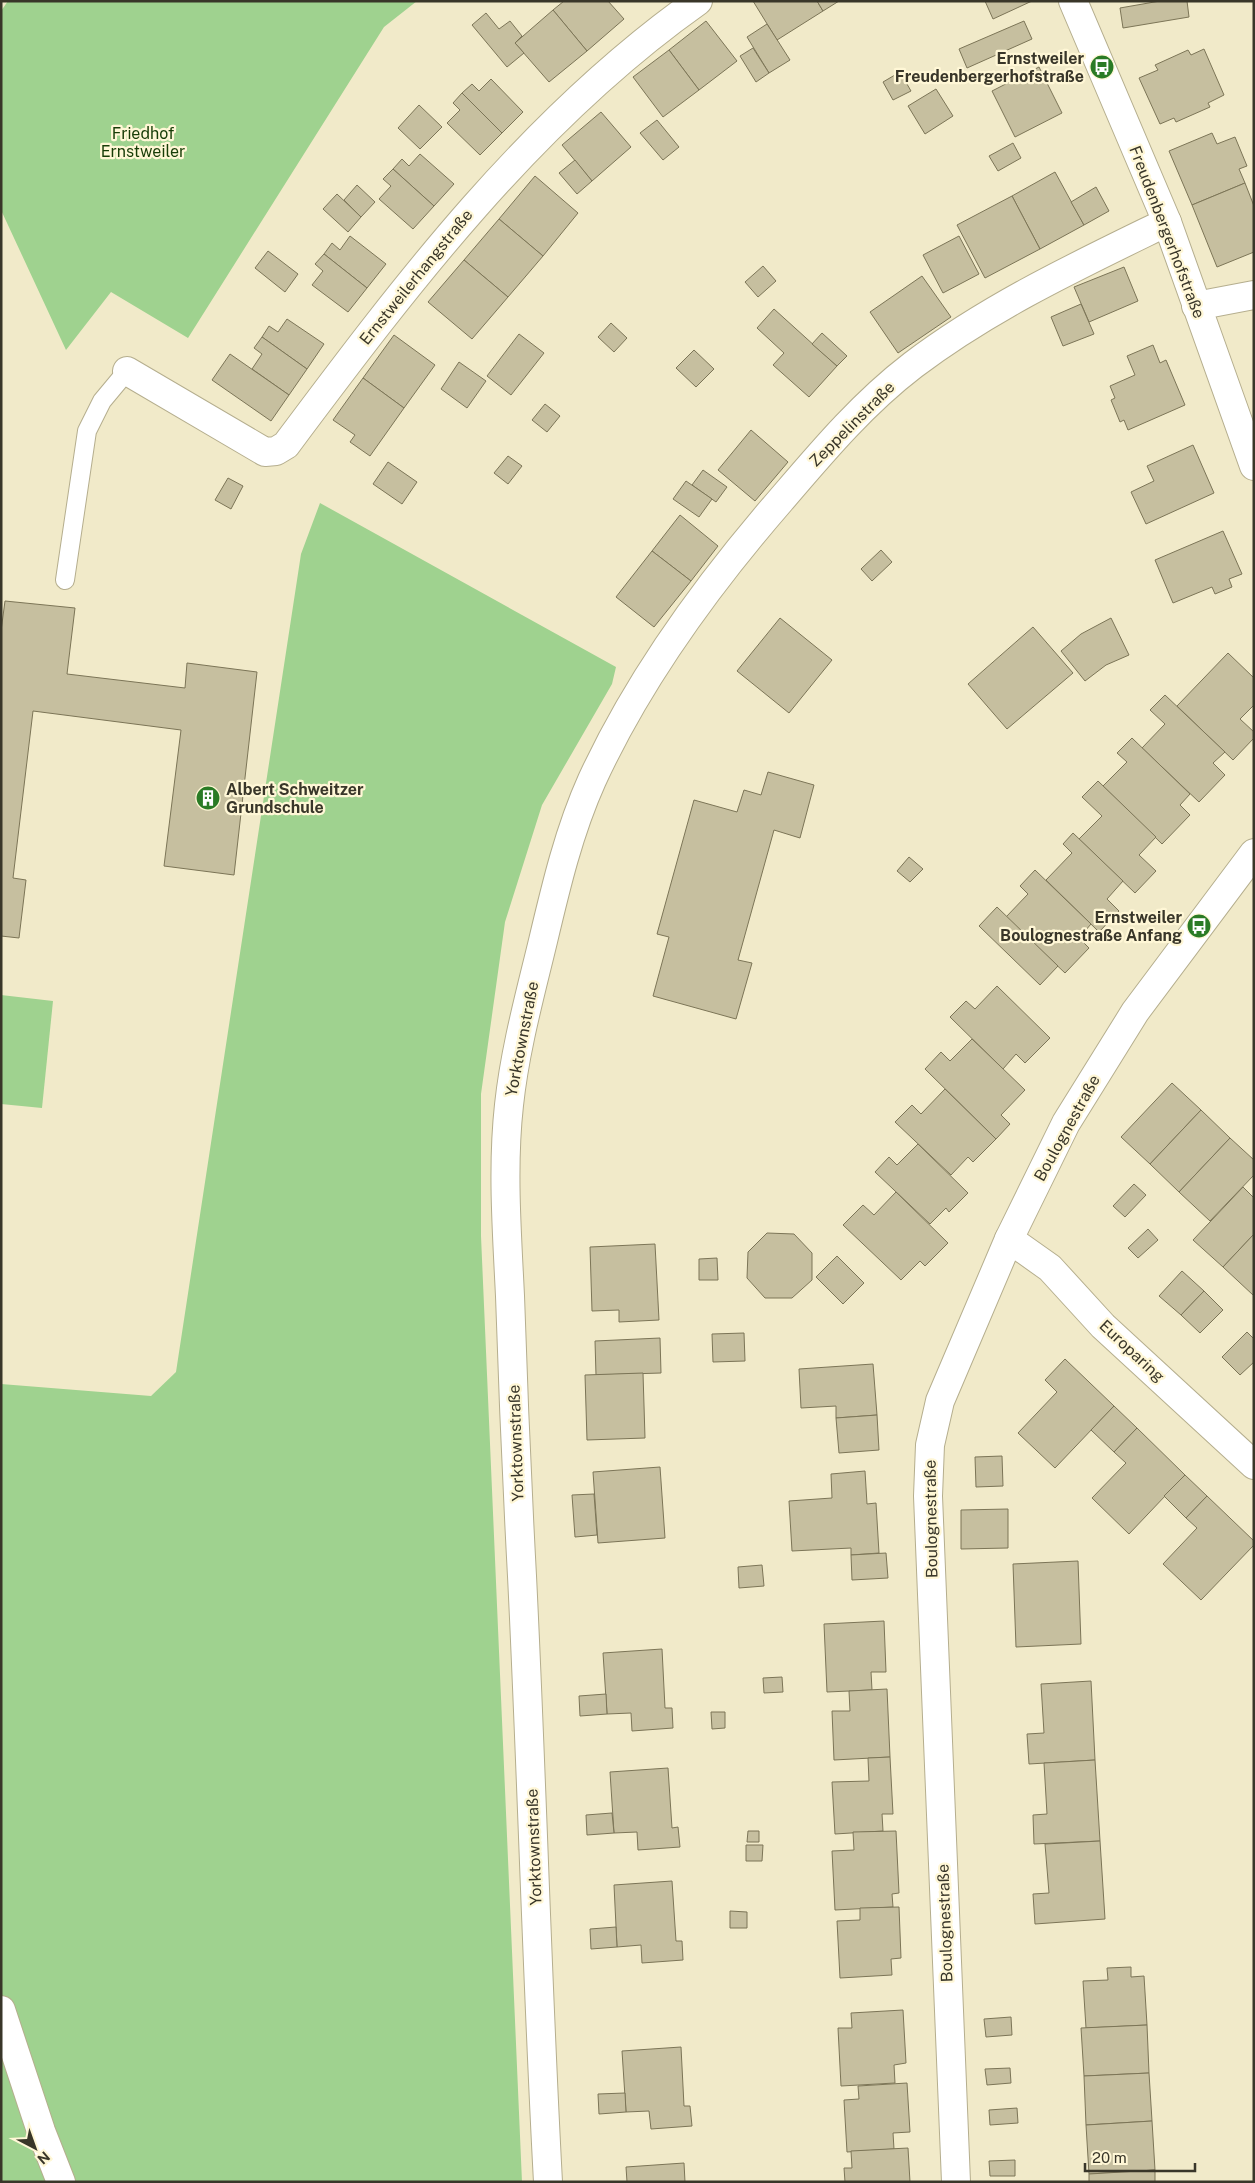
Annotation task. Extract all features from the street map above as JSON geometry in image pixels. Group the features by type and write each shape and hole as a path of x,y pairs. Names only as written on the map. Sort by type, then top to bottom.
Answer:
{"street":[{"name":"Ernstweilerhangstraße","path":"127,370 265,452 276,451 286,445 368,334 431,256 496,181 583,94 662,27 698,1"},
{"name":"Freudenbergerhofstraße","path":"1073,1 1166,222 1254,466"},
{"name":"Zeppelinstraße","path":"622,721 653,670 714,583 762,522 822,452 865,407 912,366 981,318 1065,272 1166,222"},
{"path":"1196,306 1254,295"},
{"name":"Yorktownstraße","path":"548,2182 539,2016 532,1776 508,1262 506,1176 508,1109 520,1033 572,831 591,782 622,721"},
{"name":"Boulognestraße","path":"956,2182 928,1496 930,1446 940,1401 1009,1239 1066,1123 1130,1020 1254,852"},
{"name":"Europaring","path":"1009,1239 1050,1268 1104,1326 1254,1465"},
{"path":"1,2010 41,2131 61,2182"}],"lane":[{"path":"65,580 87,431 102,401 127,370"}],"green space":[{"name":"Friedhof Ernstweiler","path":"8,1 417,1 384,27 188,338 111,292 66,350 1,210 1,11"},
{"path":"320,503 616,667 612,684 542,805 505,922 481,1094 481,1236 522,2182 1,2182 1,1384 151,1396 176,1372 301,554"},
{"path":"1,995 53,1001 42,1108 1,1104"}],"building":[{"path":"564,1 608,1 624,19 587,51 553,10"},
{"path":"753,1 817,1 823,11 777,40"},
{"path":"817,1 839,1 823,11"},
{"path":"985,1 1032,1 993,19"},
{"path":"1160,1 1187,1 1189,17 1123,28 1120,8"},
{"path":"553,10 587,51 549,82 515,43"},
{"path":"486,13 499,29 510,21 522,36 515,43 524,53 507,67 472,25"},
{"path":"706,21 737,61 699,90 669,50"},
{"path":"1024,21 1032,39 967,68 959,49"},
{"path":"767,24 790,60 769,73 747,37"},
{"path":"753,48 769,73 756,82 740,56"},
{"path":"1204,49 1224,95 1208,103 1210,107 1176,122 1174,118 1160,124 1139,78 1158,70 1155,65 1188,50 1191,55"},
{"path":"669,50 699,90 663,117 633,77"},
{"path":"1039,67 1062,113 1015,137 992,91"},
{"path":"900,72 911,91 893,100 883,82"},
{"path":"491,79 523,112 502,133 462,93 472,84 479,91"},
{"path":"936,89 953,116 925,134 908,106"},
{"path":"462,93 502,133 480,155 447,123 460,110 453,103"},
{"path":"419,105 442,127 420,149 398,128"},
{"path":"601,112 631,147 592,181 562,145"},
{"path":"657,120 679,147 663,160 640,133"},
{"path":"1212,133 1217,144 1235,137 1247,166 1239,169 1245,183 1192,205 1169,151"},
{"path":"1013,143 1021,158 998,171 989,156"},
{"path":"420,154 454,184 434,206 393,169 402,159 409,166"},
{"path":"575,160 592,181 577,194 559,173"},
{"path":"393,169 434,206 413,229 379,199 391,186 383,179"},
{"path":"1055,172 1084,225 1040,249 1012,196"},
{"path":"535,176 578,213 543,256 499,219"},
{"path":"1245,183 1254,206 1254,252 1217,267 1192,205"},
{"path":"357,185 375,202 361,217 344,200"},
{"path":"1096,187 1109,211 1084,225 1071,202"},
{"path":"337,194 361,217 348,232 323,209"},
{"path":"1012,196 1040,249 985,278 957,225"},
{"path":"499,219 543,256 508,297 464,260"},
{"path":"350,236 386,264 367,288 324,254 332,243 340,250"},
{"path":"959,236 979,274 943,293 923,255"},
{"path":"268,251 298,274 285,292 255,268"},
{"path":"324,254 367,288 348,312 312,285 323,271 315,264"},
{"path":"464,260 508,297 472,339 428,302"},
{"path":"763,266 776,281 758,297 745,282"},
{"path":"1124,267 1138,301 1089,322 1074,287"},
{"path":"922,276 951,317 898,353 870,312"},
{"path":"1081,304 1094,334 1063,346 1051,317"},
{"path":"774,309 837,366 809,397 773,365 784,353 757,328"},
{"path":"287,319 324,344 307,369 262,337 269,326 278,332"},
{"path":"611,323 627,338 614,352 598,337"},
{"path":"822,333 847,356 837,366 812,344"},
{"path":"519,334 544,353 511,395 487,376"},
{"path":"394,335 435,365 404,408 363,378"},
{"path":"262,337 307,369 289,395 252,369 262,354 254,348"},
{"path":"1153,345 1160,363 1166,360 1185,405 1128,430 1124,420 1120,422 1111,400 1115,398 1110,386 1135,375 1127,356"},
{"path":"694,350 714,369 696,387 676,368"},
{"path":"230,354 289,395 271,421 212,380"},
{"path":"459,362 486,381 467,408 441,389"},
{"path":"363,378 404,408 370,456 350,442 355,435 333,420"},
{"path":"545,404 560,416 547,432 532,420"},
{"path":"751,430 788,462 755,501 718,470"},
{"path":"1193,445 1214,493 1146,524 1131,492 1154,481 1147,466"},
{"path":"508,456 522,466 508,484 494,473"},
{"path":"388,462 417,482 402,504 373,484"},
{"path":"703,470 727,487 716,502 692,485"},
{"path":"228,478 243,486 231,509 215,500"},
{"path":"686,481 712,499 699,517 673,499"},
{"path":"680,515 718,546 691,581 652,551"},
{"path":"1223,531 1242,574 1229,579 1232,587 1215,594 1212,587 1173,603 1155,560"},
{"path":"881,550 892,562 872,581 861,569"},
{"path":"652,551 691,581 654,627 616,597"},
{"name":"Albert Schweitzer Grundschule","path":"5,601 75,608 67,674 185,688 187,663 257,672 234,875 164,866 181,730 33,711 13,878 26,880 19,938 1,936 1,631"},
{"path":"780,618 832,660 789,713 737,671"},
{"path":"1111,618 1129,655 1106,665 1085,681 1061,651 1081,634"},
{"path":"1033,627 1073,673 1007,729 968,684"},
{"path":"1228,653 1254,678 1254,705 1240,719 1254,732 1254,738 1233,760 1177,706"},
{"path":"1165,695 1225,752 1213,763 1225,775 1199,802 1142,748 1165,724 1150,710"},
{"path":"1132,738 1190,794 1180,805 1190,815 1162,844 1103,786 1127,762 1117,753"},
{"path":"768,772 814,785 800,838 774,830 738,960 752,963 736,1019 653,996 669,937 657,934 694,800 737,812 744,790 761,795"},
{"path":"1098,781 1156,837 1139,855 1156,871 1135,893 1079,839 1102,816 1082,797"},
{"path":"1073,833 1123,881 1107,899 1119,911 1099,932 1046,880 1072,853 1063,844"},
{"path":"909,857 923,869 910,882 897,871"},
{"path":"1035,870 1091,924 1079,938 1089,948 1065,973 1006,917 1028,894 1020,886"},
{"path":"997,907 1058,966 1040,985 979,926"},
{"path":"997,986 1050,1038 1025,1063 1016,1054 1003,1069 950,1017 966,1001 975,1009"},
{"path":"972,1039 1025,1090 1001,1115 1010,1124 996,1139 925,1069 941,1052 950,1061"},
{"path":"1172,1083 1201,1110 1150,1164 1121,1137"},
{"path":"945,1089 996,1139 973,1162 968,1157 951,1175 895,1122 912,1105 921,1114"},
{"path":"1201,1110 1230,1138 1179,1192 1150,1164"},
{"path":"1230,1138 1254,1160 1254,1175 1210,1221 1179,1192"},
{"path":"918,1144 968,1193 949,1212 946,1208 930,1224 875,1172 889,1157 897,1165"},
{"path":"1134,1184 1146,1195 1125,1217 1113,1206"},
{"path":"1243,1187 1254,1198 1254,1234 1223,1267 1193,1240"},
{"path":"896,1192 948,1243 925,1266 920,1261 901,1280 843,1225 863,1205 874,1215"},
{"path":"1148,1229 1158,1240 1138,1258 1128,1248"},
{"path":"767,1233 794,1234 812,1253 812,1280 792,1298 765,1298 747,1278 748,1252"},
{"path":"1254,1234 1254,1295 1253,1295 1223,1267"},
{"path":"655,1244 659,1320 619,1322 619,1310 592,1311 590,1247"},
{"path":"837,1256 864,1283 843,1304 816,1277"},
{"path":"717,1258 718,1280 699,1280 699,1259"},
{"path":"1182,1271 1204,1291 1181,1315 1159,1296"},
{"path":"1204,1291 1223,1310 1200,1333 1181,1315"},
{"path":"1247,1332 1254,1339 1254,1362 1240,1375 1222,1357"},
{"path":"744,1333 745,1361 713,1362 712,1334"},
{"path":"660,1338 661,1373 596,1375 595,1341"},
{"path":"1065,1359 1114,1406 1055,1468 1018,1433 1057,1392 1045,1380"},
{"path":"873,1364 877,1415 836,1418 836,1406 801,1408 799,1369"},
{"path":"643,1373 645,1438 587,1440 585,1375"},
{"path":"1114,1406 1137,1428 1114,1452 1091,1430"},
{"path":"877,1415 879,1450 839,1453 836,1418"},
{"path":"1137,1428 1185,1475 1129,1534 1092,1498 1126,1463 1114,1452"},
{"path":"1002,1456 1003,1486 976,1487 975,1457"},
{"path":"660,1467 665,1538 598,1543 593,1472"},
{"path":"865,1471 867,1504 876,1503 879,1553 851,1555 851,1548 792,1551 789,1501 832,1498 831,1474"},
{"path":"1185,1475 1207,1496 1186,1518 1164,1496"},
{"path":"594,1494 597,1535 575,1537 572,1495"},
{"path":"1207,1496 1254,1541 1254,1545 1201,1600 1163,1564 1197,1528 1186,1518"},
{"path":"1008,1509 1008,1548 961,1549 961,1510"},
{"path":"886,1553 888,1578 852,1580 851,1555"},
{"path":"1078,1561 1081,1644 1016,1647 1013,1564"},
{"path":"762,1565 764,1586 739,1588 738,1567"},
{"path":"884,1621 886,1672 871,1672 872,1690 827,1692 824,1624"},
{"path":"662,1649 665,1708 672,1708 673,1728 632,1731 631,1713 607,1714 603,1653"},
{"path":"782,1677 783,1692 764,1693 763,1678"},
{"path":"1091,1681 1095,1760 1029,1764 1027,1734 1044,1733 1041,1684"},
{"path":"887,1689 890,1757 834,1760 832,1711 850,1711 849,1691"},
{"path":"606,1694 607,1714 580,1716 579,1696"},
{"path":"711,1712 725,1712 725,1728 712,1729"},
{"path":"890,1757 893,1814 882,1814 883,1831 835,1834 832,1782 869,1781 868,1758"},
{"path":"1095,1760 1100,1841 1034,1844 1033,1815 1047,1814 1044,1763"},
{"path":"668,1768 672,1828 678,1827 680,1847 638,1850 637,1832 614,1833 610,1772"},
{"path":"612,1813 614,1833 587,1835 586,1815"},
{"path":"748,1831 759,1831 759,1842 747,1842"},
{"path":"896,1831 899,1893 892,1894 893,1907 835,1910 832,1851 854,1850 853,1832"},
{"path":"1100,1841 1105,1919 1035,1924 1033,1894 1049,1893 1045,1844"},
{"path":"746,1845 763,1845 762,1861 746,1861"},
{"path":"672,1881 676,1941 682,1941 683,1960 642,1963 641,1945 617,1947 614,1885"},
{"path":"899,1907 901,1958 891,1959 892,1975 840,1978 837,1921 860,1920 860,1908"},
{"path":"730,1911 747,1912 747,1928 730,1928"},
{"path":"616,1927 617,1947 591,1949 590,1929"},
{"path":"1131,1967 1131,1977 1144,1976 1147,2025 1086,2028 1083,1981 1108,1980 1107,1968"},
{"path":"903,2010 906,2063 894,2065 895,2083 841,2086 838,2028 852,2028 851,2013"},
{"path":"1011,2017 1012,2035 986,2037 984,2019"},
{"path":"1147,2025 1149,2073 1084,2076 1081,2028"},
{"path":"681,2047 684,2106 690,2106 692,2126 651,2129 649,2111 626,2112 622,2051"},
{"path":"1010,2068 1011,2083 987,2085 985,2069"},
{"path":"1149,2073 1152,2121 1086,2125 1084,2076"},
{"path":"907,2083 910,2132 893,2133 894,2149 847,2152 844,2100 859,2099 858,2086"},
{"path":"625,2093 626,2112 599,2114 598,2094"},
{"path":"1017,2108 1018,2123 990,2125 989,2110"},
{"path":"1152,2121 1155,2170 1089,2174 1086,2125"},
{"path":"908,2148 910,2182 845,2182 844,2168 852,2168 851,2151"},
{"path":"1015,2160 1015,2176 990,2176 989,2161"},
{"path":"684,2163 685,2182 627,2182 626,2167"},
{"path":"1155,2170 1155,2182 1089,2182 1089,2174"}],"place":[{"name":"Ernstweiler Freudenbergerhofstraße","path":"1102,67"},
{"name":"Albert Schweitzer Grundschule","path":"208,798"},
{"name":"Ernstweiler Boulognestraße Anfang","path":"1199,926"}]}
